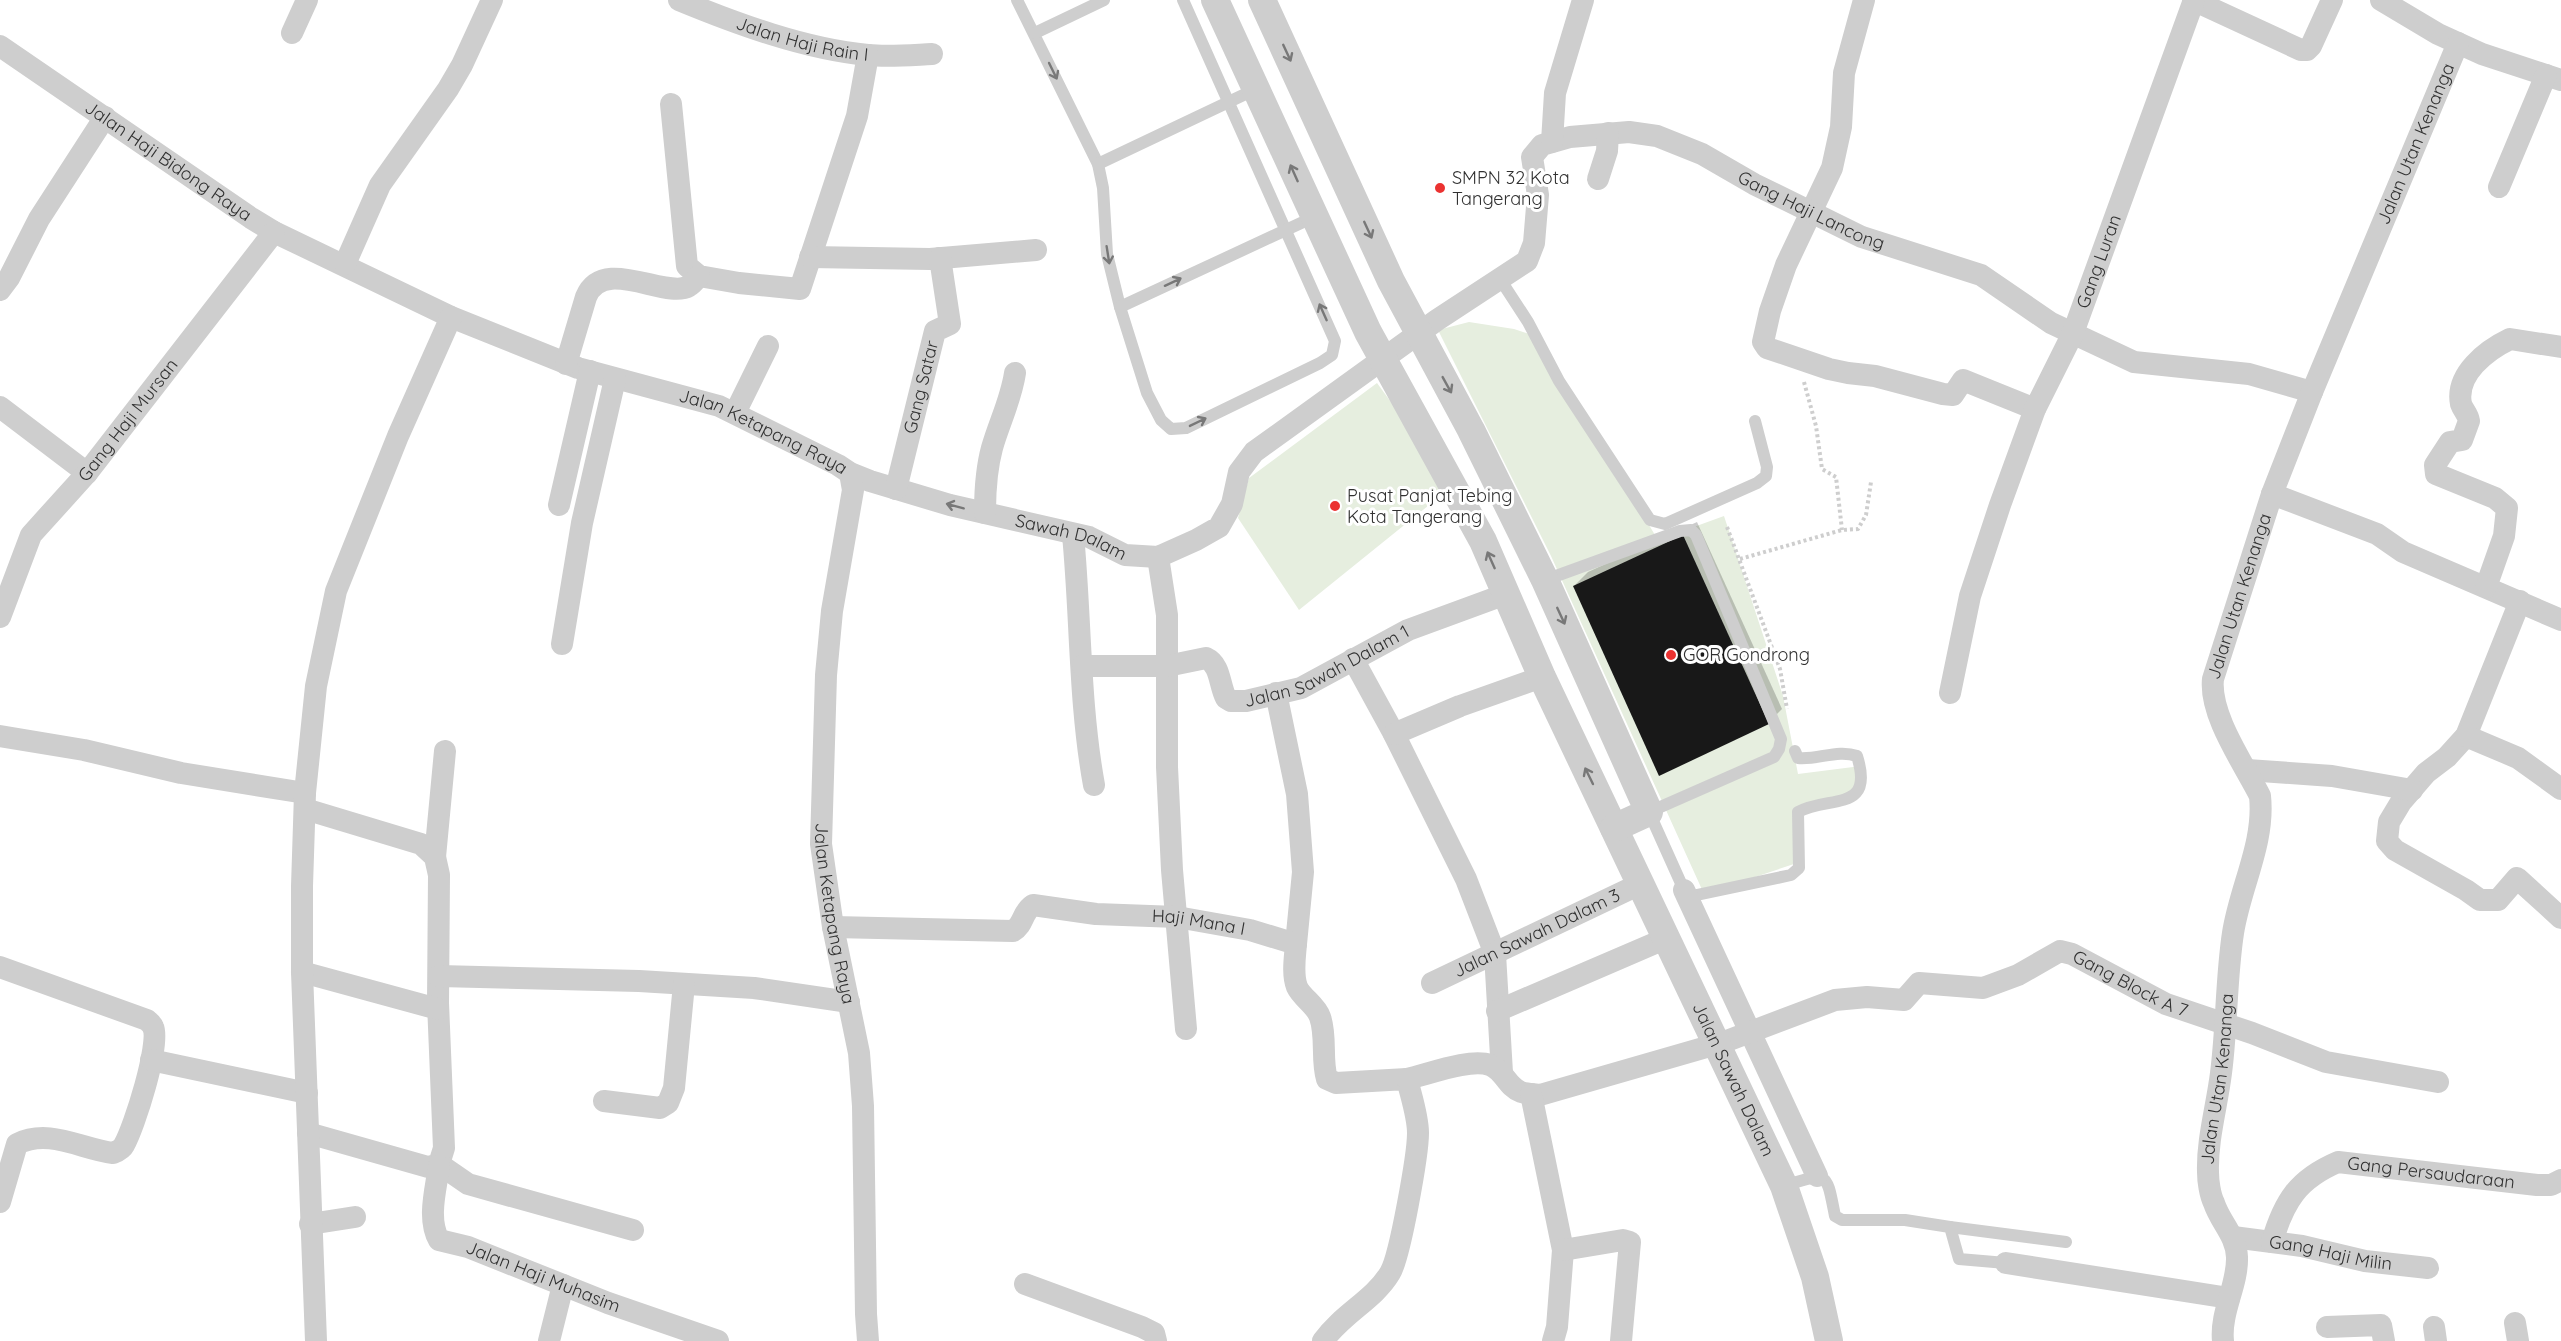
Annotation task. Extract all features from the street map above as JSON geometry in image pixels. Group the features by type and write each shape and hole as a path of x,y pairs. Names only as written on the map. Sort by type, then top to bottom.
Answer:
{"street":[{"path":"292,33 307,0"},
{"path":"345,264 380,185 462,65 492,0"},
{"name":"Jalan Haji Rain I","path":"679,0 721,18 764,31 868,55 932,54"},
{"path":"1215,0 1314,217 1373,292 1414,337 1471,430 1545,580 1636,818"},
{"path":"1262,0 1373,292 1386,357 1483,541 1542,678 1636,818"},
{"path":"1414,337 1527,261 1531,253 1538,195 1532,157 1542,145 1552,142 1555,93 1583,0"},
{"path":"1864,0 1844,73 1841,127 1834,158 1813,211 1786,265 1770,311 1763,342 1767,348 1848,374 1875,376 1943,394 1953,394 1963,380 2035,410"},
{"name":"Gang Luran","path":"1950,693 1970,596 2035,410 2073,333 2194,0 2301,50 2307,50 2332,0"},
{"path":"2380,0 2482,54 2553,78 2499,187"},
{"name":"Jalan Utan Kenanga","path":"2223,1341 2222,1330 2235,1275 2237,1256 2233,1236 2214,1203 2208,1174 2210,1139 2221,1073 2233,931 2261,818 2260,796 2219,716 2212,689 2213,679 2272,494 2312,392 2458,43"},
{"name":"Jalan Haji Bidong Raya","path":"0,46 228,204 274,232 345,264"},
{"path":"670,104 687,266 699,276 739,283 800,289 857,116 868,55"},
{"path":"0,290 9,278 39,219 105,117"},
{"name":"Gang Haji Lancong","path":"1552,142 1570,137 1608,133 1629,132 1657,136 1702,154 1754,184 1862,237 1981,275 2051,323 2134,362 2248,374 2312,392"},
{"path":"1598,179 1607,152 1608,133"},
{"name":"Gang Haji Mursan","path":"0,617 32,535 87,473 274,232"},
{"path":"810,257 940,258 1036,250"},
{"name":"Gang Satar","path":"896,489 935,331 950,324 940,258"},
{"name":"Jalan Ketapang Raya","path":"345,264 451,317 566,364 719,406 850,473 853,490 832,611 826,675 821,844 833,927 859,1053 868,1341"},
{"path":"566,364 590,288 607,279 625,279 678,288 688,287 699,276"},
{"path":"316,1341 310,1224 303,972 305,801 316,686 336,591 398,436 451,317"},
{"name":"Sawah Dalam","path":"850,473 896,489 985,513 1073,536 1089,537 1125,555 1158,557 1219,527 1232,504 1239,472 1254,452 1414,337"},
{"path":"2486,587 2504,536 2507,508 2496,498 2436,474 2435,465 2450,442 2462,440 2469,419 2461,403 2462,387 2470,370 2485,354 2510,339 2561,347"},
{"path":"735,413 768,346"},
{"path":"559,505 590,371"},
{"path":"985,513 986,472 1003,411 1012,394 1015,373"},
{"path":"562,644 582,523 615,379"},
{"path":"0,407 87,473"},
{"path":"1433,450 1471,430"},
{"path":"2272,494 2377,534 2403,552 2561,620"},
{"path":"1073,536 1086,737 1094,785"},
{"path":"1158,557 1167,615 1167,767 1186,1029"},
{"name":"Jalan Sawah Dalam 1","path":"1167,666 1206,658 1212,661 1217,670 1226,698 1231,701 1246,701 1300,688 1408,630 1506,594"},
{"path":"2520,601 2466,736 2447,757 2426,773 2412,790 2389,822 2387,841 2395,850 2480,900 2498,900 2517,878 2561,918"},
{"path":"1353,659 1394,734 1466,879 1494,954 1502,1073"},
{"path":"1083,666 1167,666"},
{"path":"1394,734 1460,706 1542,678"},
{"path":"1276,693 1297,794 1303,872 1294,971 1297,986 1319,1014 1323,1030 1324,1069 1327,1079 1336,1083 1407,1079 1475,1063 1491,1065 1520,1092 1540,1095 1733,1038 1684,890"},
{"path":"0,736 84,750 305,801 421,844 435,856"},
{"path":"2466,736 2518,758 2561,789"},
{"path":"439,1165 444,1148 438,1009 440,876 435,856 444,751"},
{"path":"2247,770 2332,776 2412,790"},
{"name":"Jalan Sawah Dalam","path":"1636,818 1640,884 1667,939 1733,1038 1801,1181 1815,1277 1828,1341"},
{"name":"Jalan Sawah Dalam 3","path":"1432,983 1640,884"},
{"name":"Haji Mana I","path":"833,927 1013,931 1019,928 1026,909 1033,905 1096,914 1177,916 1250,930 1296,944"},
{"path":"1497,1011 1667,939"},
{"name":"Gang Block A 7","path":"1733,1038 1835,1000 1867,997 1902,1000 1919,983 1932,986 1983,988 2018,975 2060,951 2072,954 2166,1004 2224,1026 2252,1033 2326,1062 2438,1082"},
{"path":"0,967 147,1020 153,1027 155,1038 132,1128 123,1147 113,1153 63,1140 42,1138 8,1140 0,1202"},
{"path":"303,972 438,1009"},
{"path":"439,976 754,988 849,1002"},
{"path":"604,1101 660,1108 668,1104 675,1088 684,984"},
{"path":"151,1060 306,1093"},
{"path":"1323,1341 1334,1326 1371,1295 1392,1271 1400,1240 1419,1132 1407,1079"},
{"path":"1531,1094 1563,1250 1557,1326 1553,1341"},
{"path":"308,1133 428,1167 439,1165 468,1184 633,1230"},
{"name":"Gang Persaudaraan","path":"2272,1242 2280,1216 2302,1184 2316,1171 2338,1162 2537,1185 2551,1185 2561,1180"},
{"name":"Jalan Haji Muhasim","path":"439,1165 433,1215 435,1232 439,1240 468,1247 563,1285 718,1341"},
{"path":"310,1224 355,1217"},
{"name":"Gang Haji Milin","path":"2233,1236 2366,1261 2428,1268"},
{"path":"1563,1250 1623,1240 1630,1242 1621,1341"},
{"path":"2006,1263 2229,1298"},
{"path":"1025,1284 1142,1327 1154,1333 1156,1341"},
{"path":"549,1341 563,1285"},
{"path":"2327,1327 2381,1325 2384,1341"}],"lane":[{"path":"1017,0 1098,164 1103,188 1107,254 1120,307 1148,393 1161,420 1172,429 1186,428 1332,355 1335,341 1183,0"},
{"path":"1035,33 1104,0"},
{"path":"1098,164 1256,89"},
{"path":"1120,307 1314,217"},
{"path":"1500,279 1528,322 1559,381 1650,520 1665,524 1757,483 1766,476 1767,467 1755,421"},
{"path":"1545,580 1680,531 1691,530 1696,535 1781,739 1774,757 1636,818 1684,890 1692,896 1791,874 1799,868 1798,812 1807,807 1849,799 1856,795 1860,765 1857,756 1848,752 1807,759 1798,758 1795,751"},
{"path":"1801,1181 1823,1177 1828,1181 1835,1216 1842,1220 1905,1220 2066,1242"},
{"path":"1950,1227 1959,1259 2006,1263"}],"path":[{"path":"1799,358 1816,426 1822,469 1833,474 1837,483 1842,530"},
{"path":"1740,559 1842,530 1858,529 1862,526 1871,482"},
{"path":"1727,527 1780,669 1795,751"}],"green space":[{"path":"1469,322 1514,329 1535,336 1658,540 1724,516 1783,696 1798,774 1861,766 1861,796 1794,815 1800,862 1704,894 1551,556 1438,330"},
{"name":"Pusat Panjat Tebing Kota Tangerang","path":"1377,383 1418,439 1444,493 1299,610 1238,518 1249,478"}],"building":[{"name":"GOR Gondrong","path":"1683,535 1769,724 1659,776 1573,586"}],"place":[{"name":"SMPN 32 Kota Tangerang","path":"1440,188"},
{"name":"Pusat Panjat Tebing Kota Tangerang","path":"1335,506"},
{"name":"GOR Gondrong","path":"1671,655"}]}
